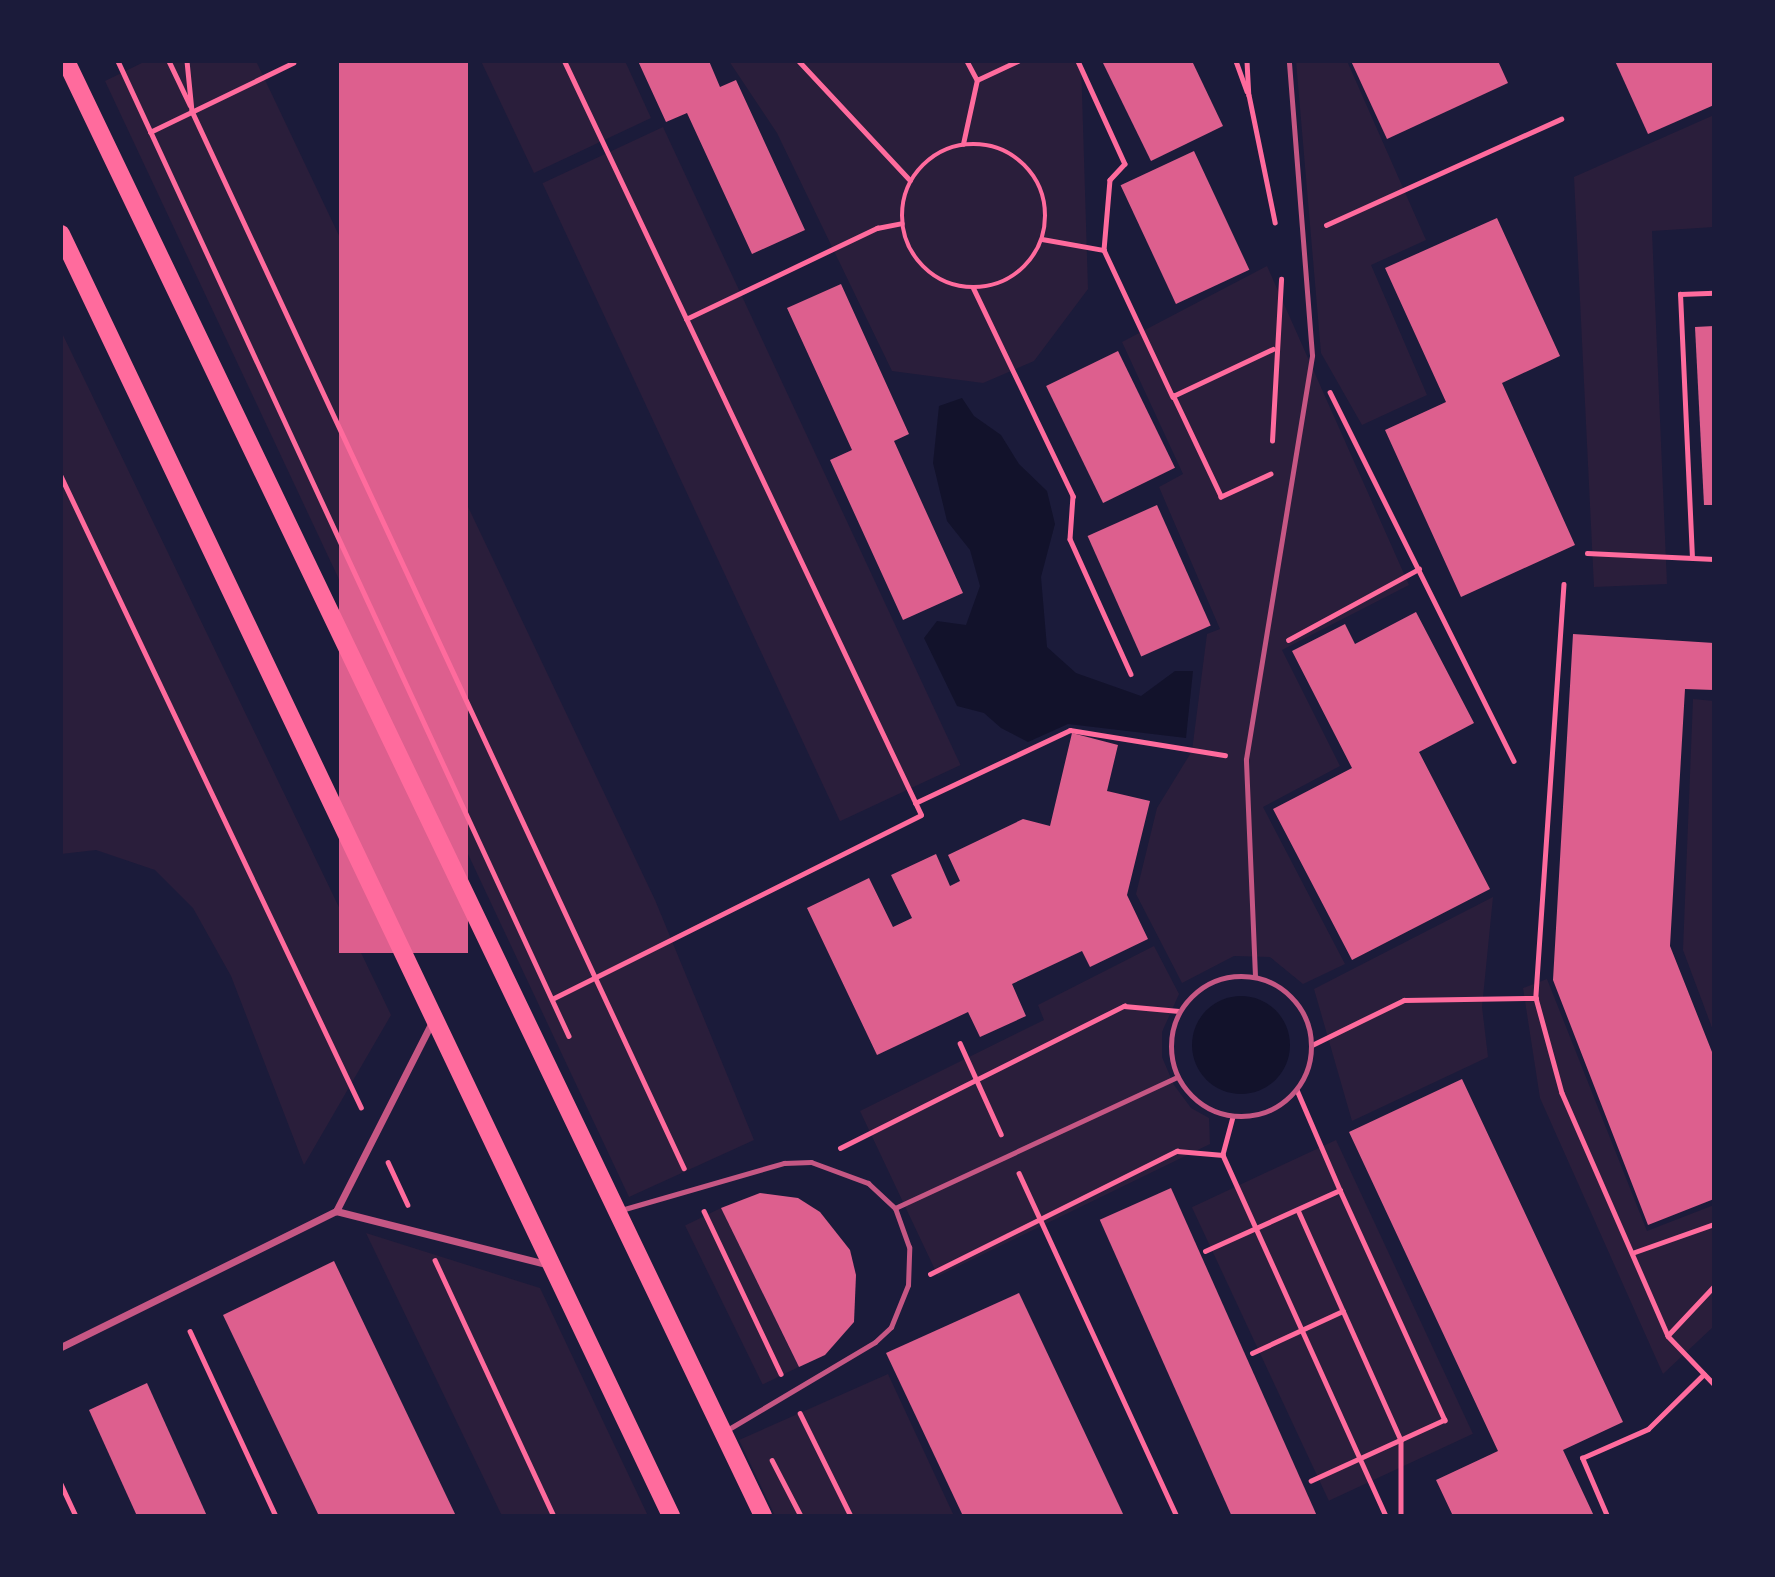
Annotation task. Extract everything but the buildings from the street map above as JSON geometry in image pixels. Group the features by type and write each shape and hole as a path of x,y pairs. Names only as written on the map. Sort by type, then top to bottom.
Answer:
{"main road":[{"path":"66,61 614,1212 763,1516"},
{"path":"61,234 549,1265 671,1516"}],"street":[{"path":"61,1347 335,1211 433,1021"},
{"path":"335,1211 549,1265"}],"lane":[{"path":"1255,976 1247,759 1312,355 1289,61"},
{"path":"1233,975 1255,976 1277,985 1296,1001 1307,1021 1312,1045 1308,1069 1297,1090 1279,1107 1257,1116 1233,1117 1210,1110 1191,1096 1177,1077 1171,1044 1179,1011 1193,994 1211,982 1233,975"},
{"path":"895,1208 1177,1077"},
{"path":"614,1212 784,1163 811,1162 868,1183 895,1208 909,1247 908,1285 891,1327 875,1342 723,1433"}],"path":[{"path":"118,61 574,1047"},
{"path":"169,61 694,1189 851,1516"},
{"path":"187,61 192,111"},
{"path":"552,999 595,975 921,815 564,61"},
{"path":"799,61 910,180"},
{"path":"963,144 977,80 967,61"},
{"path":"977,80 1018,61"},
{"path":"1078,61 1125,164 1110,180 1104,250 1221,497 1294,463"},
{"path":"1236,61 1249,95"},
{"path":"1247,61 1249,95 1277,231"},
{"path":"150,132 293,63"},
{"path":"1303,235 1561,119"},
{"path":"963,144 985,144 1009,152 1028,168 1041,190 1046,215 1042,240 1030,261 1011,278 973,287 939,279 919,264 907,245 902,223 910,180 942,150 963,144"},
{"path":"686,319 877,228 902,223"},
{"path":"1042,240 1104,250"},
{"path":"1272,446 1273,349 1281,268"},
{"path":"973,287 1073,496 1070,539 1131,674"},
{"path":"1692,558 1680,294 1714,293"},
{"path":"1174,397 1273,349"},
{"path":"1312,355 1514,761"},
{"path":"1272,460 1272,474"},
{"path":"61,476 554,1516"},
{"path":"1587,553 1714,559"},
{"path":"1262,653 1419,569"},
{"path":"1564,584 1536,998 1562,1093 1668,1336 1714,1384"},
{"path":"915,803 1070,730 1247,759"},
{"path":"1312,1045 1404,1000 1536,998"},
{"path":"811,1162 1124,1006 1179,1011"},
{"path":"960,1043 1177,1516"},
{"path":"1297,1090 1445,1420 1311,1481"},
{"path":"1233,1117 1223,1155 1386,1516"},
{"path":"908,1285 1177,1151 1223,1155"},
{"path":"1205,1251 1340,1190"},
{"path":"1298,1210 1401,1440 1401,1516"},
{"path":"1632,1253 1714,1224"},
{"path":"1668,1336 1714,1287"},
{"path":"1252,1353 1343,1311"},
{"path":"190,1331 276,1516"},
{"path":"1607,1516 1582,1458 1648,1429 1704,1374"},
{"path":"750,1416 801,1516"},
{"path":"61,1484 76,1516"}],"shaded area":[{"path":"146,61 256,61 655,900 754,1140 629,1197 105,81"},
{"path":"481,61 625,61 651,118 534,173"},
{"path":"729,61 1081,61 1088,289 1034,361 983,383 892,371 777,133"},
{"path":"1296,61 1347,61 1426,240 1371,265 1427,395 1362,425 1321,353"},
{"path":"1714,115 1714,227 1652,231 1667,584 1594,587 1574,177"},
{"path":"663,127 961,765 840,821 542,183"},
{"path":"1267,266 1409,585 1282,650 1340,766 1263,807 1345,964 1303,984 1270,957 1234,956 1182,983 1136,894 1157,808 1192,751 1207,634 1220,629 1159,487 1183,474 1122,342"},
{"path":"61,331 391,1015 304,1165 231,976 193,908 155,870 96,850 61,854"},
{"path":"962,398 974,416 1001,435 1019,464 1047,491 1055,524 1041,577 1047,647 1076,673 1141,696 1175,671 1193,671 1186,738 1068,724 1028,742 1001,728 984,713 957,706 924,638 937,621 966,625 980,586 970,550 947,521 933,463 939,406"},
{"path":"1693,699 1714,701 1714,1033 1683,950"},
{"path":"1493,897 1482,1007 1488,1057 1352,1121 1314,989"},
{"path":"1154,946 1179,994 1162,1032 1162,1057 1174,1085 1191,1108 1209,1118 1210,1144 938,1276 860,1111 1044,1020 1038,1005"},
{"path":"1547,979 1647,1231 1714,1205 1714,1326 1663,1374 1540,1098 1523,988"},
{"path":"1241,996 1260,1000 1275,1011 1286,1026 1290,1045 1286,1064 1275,1079 1260,1090 1241,1094 1222,1090 1207,1079 1196,1064 1192,1045 1196,1026 1207,1011 1222,1000"},
{"path":"1336,1140 1473,1434 1329,1501 1192,1207"},
{"path":"721,1208 799,1367 763,1385 685,1226"},
{"path":"366,1233 540,1288 648,1516 502,1516"},
{"path":"888,1374 954,1516 775,1516 739,1440"}]}
